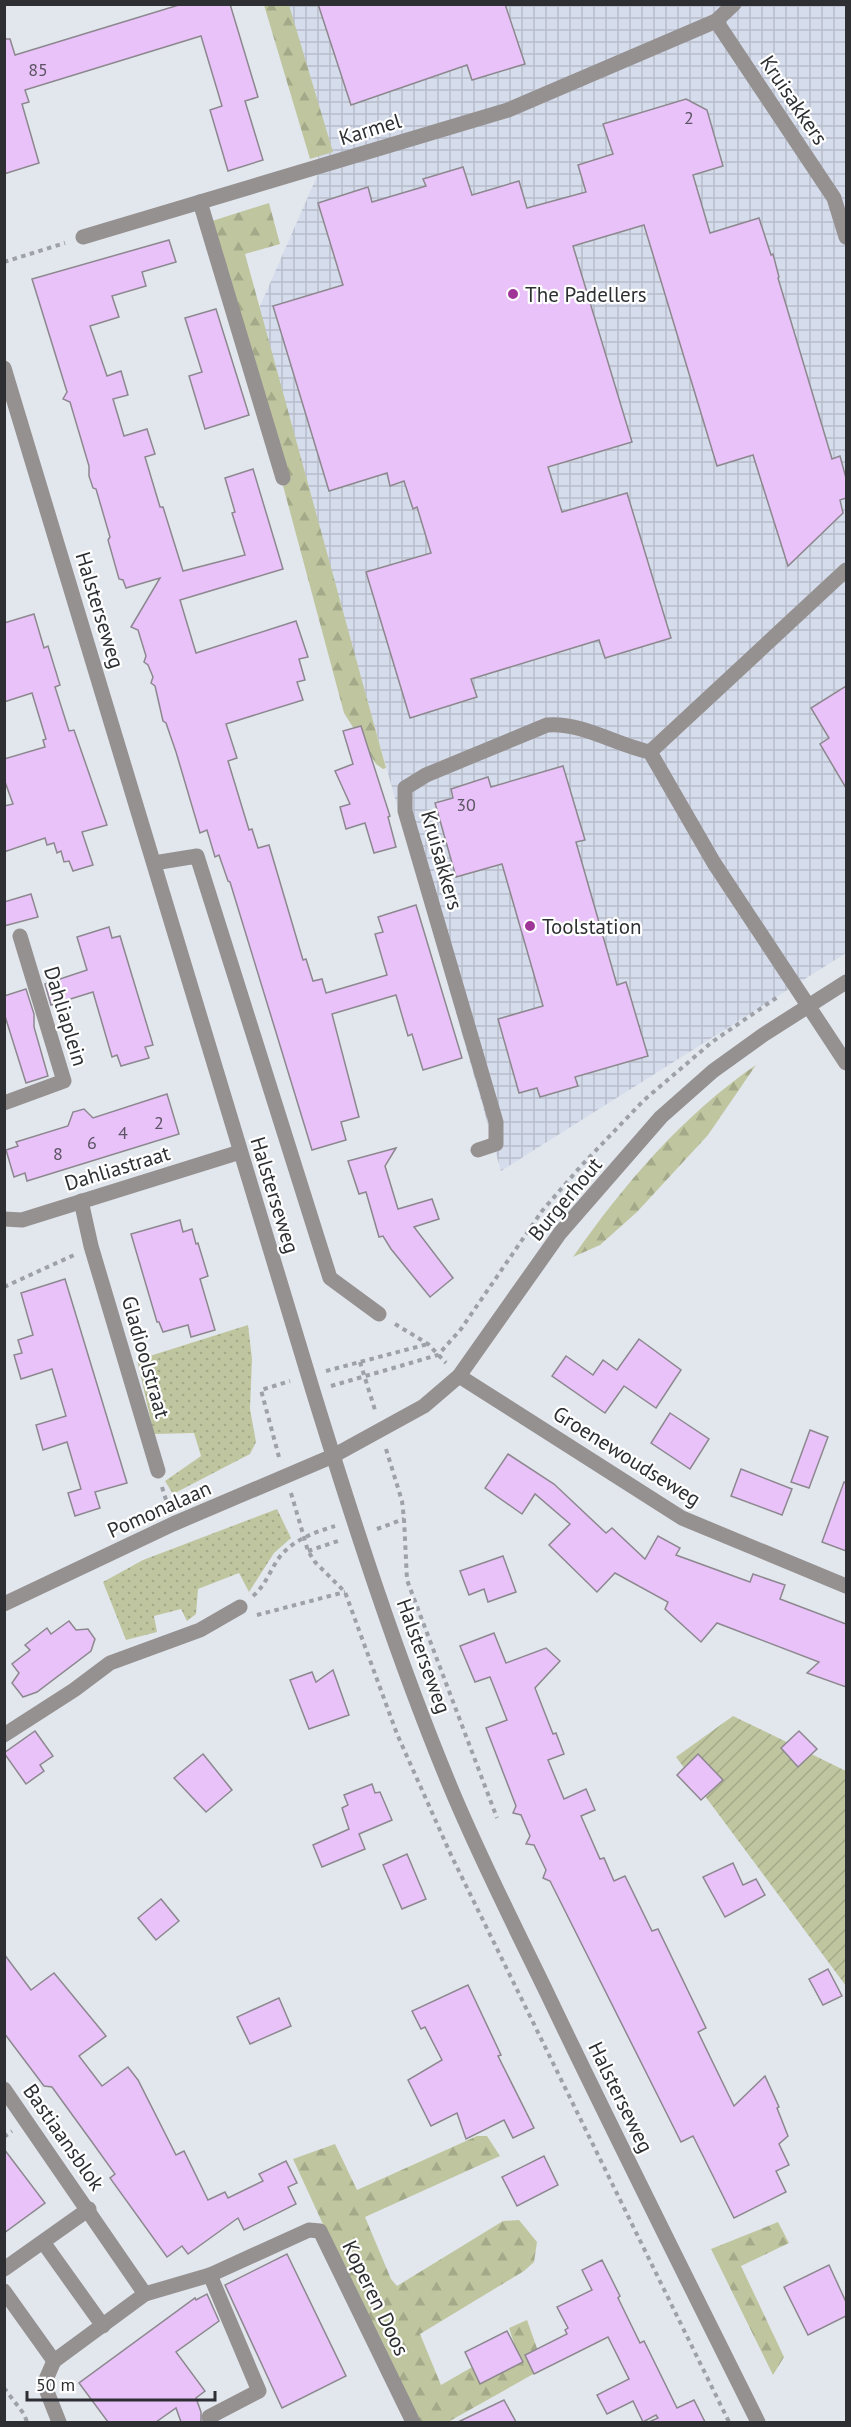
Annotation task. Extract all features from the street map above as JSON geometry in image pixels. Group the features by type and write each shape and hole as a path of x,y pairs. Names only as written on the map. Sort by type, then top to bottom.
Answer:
{"street":[{"name":"Karmel","path":"83,237 508,110 716,21 734,4"},
{"name":"Kruisakkers","path":"716,21 834,198 846,237"},
{"path":"200,202 283,478"},
{"name":"Halsterseweg","path":"4,368 353,1521 418,1705 450,1787 585,2074 758,2422"},
{"path":"846,570 650,752 714,863 846,1063"},
{"name":"Kruisakkers","path":"478,1150 496,1144 496,1122 405,811 405,788 426,775 547,725 564,724 650,752"},
{"name":"Halsterseweg","path":"154,863 196,856 330,1278 379,1314"},
{"name":"Dahliaplein","path":"4,1103 64,1081 20,936"},
{"name":"Burgerhout","path":"333,1456 424,1406 459,1377 560,1233 662,1117 713,1071 846,982"},
{"name":"Dahliastraat","path":"4,1219 22,1220 240,1152"},
{"name":"Gladioolstraat","path":"81,1201 91,1246 158,1471"},
{"name":"Groenewoudseweg","path":"459,1377 682,1518 846,1586"},
{"name":"Pomonalaan","path":"4,1604 173,1524 333,1456"},
{"path":"4,1735 74,1690 110,1663 200,1630 240,1607"},
{"name":"Bastiaansblok","path":"4,2089 89,2209 145,2294"},
{"name":"Bastiaansblok","path":"4,2269 89,2209"},
{"name":"Koperen Doos","path":"145,2294 210,2275 309,2230 320,2231 412,2422"},
{"path":"43,2242 104,2326"},
{"path":"210,2275 259,2391 209,2417 211,2422"},
{"path":"4,2291 54,2361"},
{"path":"59,2422 44,2384 54,2361 145,2294"}],"path":[{"path":"4,262 83,237"},
{"path":"4,1287 51,1267"},
{"path":"379,1314 428,1344 459,1377"},
{"path":"360,1362 402,1501 407,1580 497,1818"},
{"path":"158,1471 173,1524"},
{"path":"345,1592 255,1616 240,1607 261,1589 282,1554 305,1536 353,1521"},
{"path":"4,2388 24,2414 27,2422"}],"shaded area":[{"path":"270,5 846,5 846,953 501,1171 257,313 321,167"}],"green space":[{"path":"264,5 289,5 333,152 310,159"},
{"path":"269,203 280,244 245,254 386,768 383,769 376,764 344,713 212,221"},
{"path":"756,1065 708,1135 637,1212 600,1245 573,1257 612,1204 656,1153 704,1106"},
{"path":"248,1325 252,1359 250,1409 256,1442 250,1454 173,1494 165,1481 201,1456 194,1433 154,1434 137,1360"},
{"path":"277,1509 291,1538 274,1553 249,1592 239,1573 198,1589 196,1614 187,1621 181,1609 154,1616 157,1632 126,1640 103,1582 143,1560"},
{"path":"733,1716 846,1771 846,1986 676,1757"},
{"path":"477,2136 487,2136 500,2156 365,2217 391,2279 397,2286 503,2221 519,2220 537,2242 534,2262 524,2271 420,2334 441,2385 514,2343 509,2328 527,2320 544,2368 448,2422 414,2422 293,2159 335,2144 357,2190"},
{"path":"778,2222 789,2243 741,2266 784,2357 773,2375 711,2249"}],"building":[{"path":"182,4 230,4 258,97 245,101 263,160 228,171 210,110 222,106 201,36 25,90 29,102 22,104 39,163 4,174 4,39 10,39 15,55"},
{"path":"318,4 505,4 525,64 472,80 467,65 351,105"},
{"path":"686,99 707,110 723,166 693,175 710,233 759,218 771,255 773,254 778,278 832,459 840,456 846,478 846,498 840,500 843,513 788,566 753,455 717,466 644,225 573,246 632,442 548,467 562,512 627,493 671,638 605,658 599,640 471,679 477,697 410,718 366,572 431,553 417,507 413,509 404,481 390,486 387,473 329,491 273,306 343,285 318,203 368,187 372,202 426,186 423,179 463,167 472,195 519,181 527,208 586,192 578,165 613,154 603,124"},
{"path":"169,240 176,262 142,272 146,286 112,296 119,317 90,326 107,376 121,371 128,395 113,399 124,436 147,429 155,454 145,457 183,571 245,555 232,513 235,512 225,478 253,469 283,569 180,600 196,653 296,621 308,657 299,659 305,680 297,682 303,700 226,724 237,758 228,761 249,830 252,829 258,848 269,845 303,960 306,959 313,981 322,979 326,993 387,975 375,934 383,932 378,917 416,905 462,1058 423,1070 412,1034 408,1036 396,995 332,1014 359,1117 341,1122 346,1140 312,1150 230,882 219,855 215,857 207,830 200,833 176,752 166,723 163,721 155,686 151,683 153,677 148,665 144,662 146,656 138,630 131,627 160,578 126,588 123,580 119,579 108,540 110,537 96,489 93,488 89,476 89,466 70,402 63,399 67,392 32,279"},
{"path":"216,309 249,415 205,429 189,376 202,372 185,318"},
{"path":"34,614 44,648 48,646 60,685 55,687 69,731 74,730 107,825 82,832 93,865 73,871 69,861 64,862 61,851 57,853 54,843 47,845 45,838 4,852 4,806 13,804 4,779 4,759 45,747 43,740 46,739 32,693 4,702 4,623"},
{"path":"846,686 846,788 820,744 829,738 811,708"},
{"path":"361,726 390,816 388,817 396,847 374,853 365,823 346,829 340,807 350,804 335,771 353,764 343,731"},
{"path":"563,766 585,840 576,842 617,985 626,982 648,1056 575,1077 578,1086 540,1097 537,1088 519,1093 498,1019 543,1006 502,864 456,877 435,803 453,798 451,789 488,777 491,787"},
{"path":"31,894 38,917 4,926 4,902"},
{"path":"109,927 112,938 120,936 153,1045 145,1047 149,1058 121,1066 117,1055 112,1057 93,992 51,1005 45,984 87,970 77,937"},
{"path":"26,989 48,1076 26,1083 4,1013 4,996"},
{"path":"167,1094 179,1134 27,1181 25,1173 14,1177 6,1150 18,1146 16,1142 68,1126 73,1112 84,1109 93,1118"},
{"path":"396,1148 385,1166 398,1209 432,1199 439,1219 414,1227 453,1278 430,1297 383,1236 379,1237 366,1192 359,1194 348,1161"},
{"path":"180,1220 183,1232 192,1229 196,1244 198,1243 208,1276 200,1279 215,1330 191,1337 188,1325 163,1332 157,1322 131,1234"},
{"path":"65,1279 127,1483 95,1492 100,1508 75,1516 68,1493 81,1489 67,1442 43,1450 36,1425 66,1416 52,1369 21,1379 14,1355 22,1353 18,1340 33,1335 21,1293"},
{"path":"639,1339 681,1370 656,1408 624,1386 605,1413 552,1376 566,1356 593,1375 603,1360 617,1370"},
{"path":"670,1413 709,1439 690,1469 651,1443"},
{"path":"810,1430 828,1437 809,1488 791,1482"},
{"path":"508,1454 554,1484 606,1533 612,1528 645,1559 658,1536 680,1548 676,1555 750,1582 753,1574 785,1585 780,1599 846,1624 846,1687 807,1673 819,1662 717,1623 701,1642 665,1609 668,1602 615,1573 597,1592 549,1545 570,1524 535,1494 522,1514 485,1488"},
{"path":"741,1469 792,1489 782,1515 731,1496"},
{"path":"844,1482 846,1483 846,1551 822,1542"},
{"path":"503,1556 516,1592 488,1602 484,1589 469,1595 460,1571"},
{"path":"69,1621 76,1630 88,1629 95,1639 91,1651 37,1692 23,1697 12,1683 19,1673 12,1664 30,1650 25,1645 47,1628 51,1634"},
{"path":"494,1633 506,1663 546,1648 560,1661 535,1688 553,1734 556,1733 564,1754 548,1760 564,1799 586,1789 595,1810 581,1816 600,1859 604,1858 614,1881 625,1876 652,1931 658,1929 706,2028 698,2032 734,2106 765,2076 779,2107 777,2108 788,2136 779,2144 789,2165 776,2171 786,2192 734,2218 693,2136 681,2142 550,1881 543,1878 546,1870 534,1845 526,1844 530,1836 521,1815 513,1813 516,1806 486,1728 507,1720 490,1677 475,1682 460,1646"},
{"path":"333,1670 349,1715 309,1729 290,1680 312,1672 316,1682"},
{"path":"35,1731 53,1756 40,1765 44,1771 26,1784 4,1753"},
{"path":"799,1731 817,1749 798,1767 781,1748"},
{"path":"203,1754 232,1790 206,1812 174,1778"},
{"path":"698,1754 723,1780 701,1800 677,1775"},
{"path":"372,1784 375,1793 380,1792 392,1820 359,1834 365,1849 322,1867 313,1845 349,1829 342,1808 348,1805 344,1795"},
{"path":"407,1854 426,1899 402,1909 383,1865"},
{"path":"733,1863 743,1885 756,1879 765,1895 725,1917 703,1877"},
{"path":"161,1899 179,1921 156,1940 138,1918"},
{"path":"4,1954 31,1990 54,1973 64,1985 106,2036 79,2056 102,2086 128,2067 138,2080 176,2155 184,2151 208,2200 225,2192 228,2198 263,2181 259,2174 286,2161 297,2183 288,2187 296,2204 244,2230 238,2218 188,2254 182,2246 167,2257 110,2178 115,2174 52,2087 44,2086 4,2033"},
{"path":"828,1969 842,1996 823,2005 809,1979"},
{"path":"468,1985 501,2055 498,2056 534,2128 513,2138 504,2120 466,2139 457,2113 431,2126 408,2080 442,2060 425,2027 421,2029 412,2011"},
{"path":"279,1998 291,2026 250,2044 237,2017"},
{"path":"4,2149 45,2203 4,2233"},
{"path":"544,2156 558,2185 517,2206 502,2177"},
{"path":"287,2254 346,2376 282,2408 225,2285"},
{"path":"602,2260 640,2343 644,2341 677,2408 694,2400 705,2422 649,2422 658,2418 656,2415 643,2422 633,2401 607,2414 597,2395 629,2379 608,2337 534,2374 525,2355 567,2334 565,2330 568,2328 557,2307 592,2290 582,2270"},
{"path":"829,2265 846,2302 846,2316 808,2335 784,2287"},
{"path":"207,2294 219,2321 176,2352 205,2391 196,2398 201,2412 201,2422 181,2422 176,2408 156,2422 108,2422 79,2383 195,2298 196,2300"},
{"path":"507,2331 523,2362 480,2384 465,2352"},
{"path":"504,2400 516,2422 458,2422"}],"place":[{"name":"The Padellers","path":"513,294"},
{"name":"Toolstation","path":"530,926"}]}
